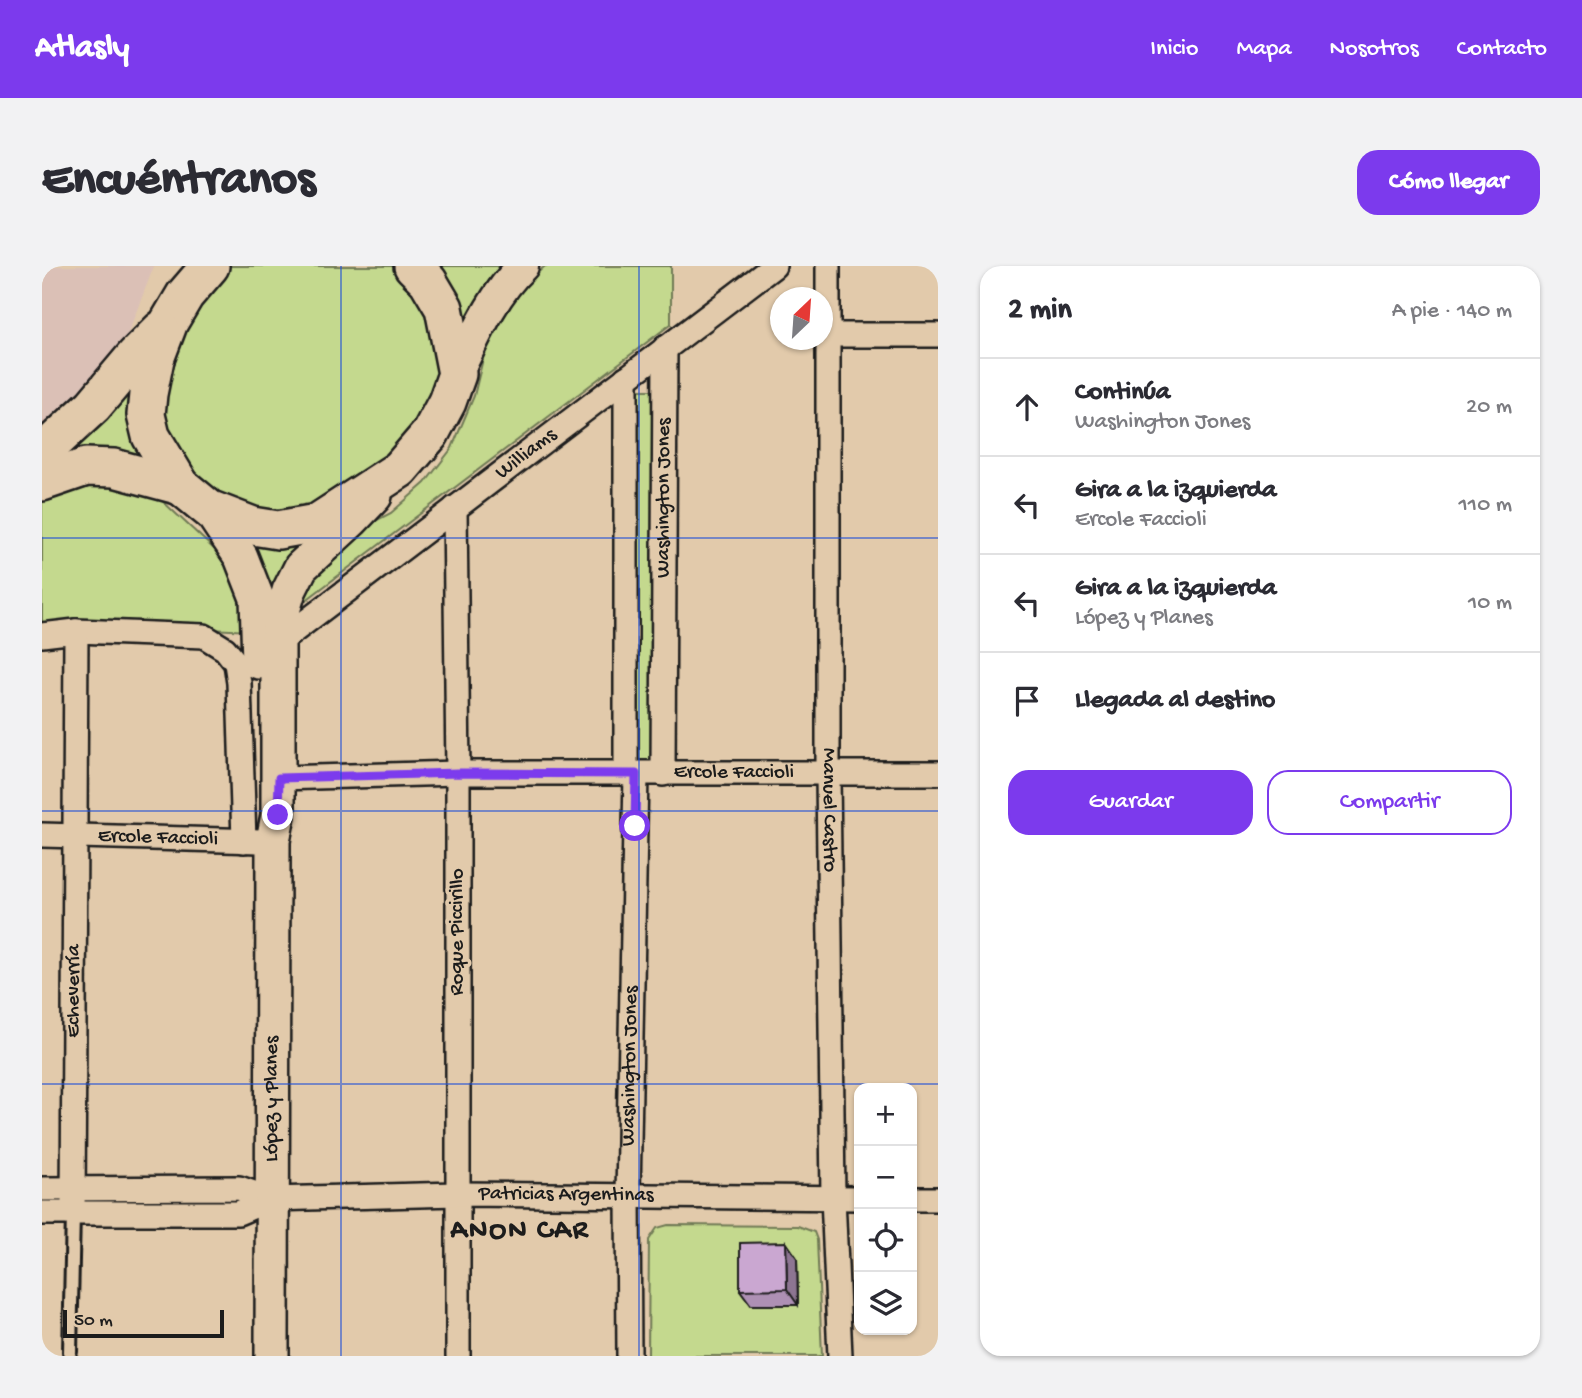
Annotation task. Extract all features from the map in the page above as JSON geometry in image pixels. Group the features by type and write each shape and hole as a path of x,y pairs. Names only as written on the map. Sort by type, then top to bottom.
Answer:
{"main road":[{"path":"42,453 93,406 183,294 210,266"},
{"path":"183,294 155,359 146,415 151,436 181,486 209,509 253,526 278,530 317,523 400,469 429,434 447,402 457,374 444,308 428,281 413,266"},
{"path":"42,482 86,467 114,468 181,486"},
{"name":"López y Planes","path":"259,841 278,815 278,643 279,624 289,591 301,567 352,520 400,469"},
{"name":"López y Planes","path":"209,509 241,557 257,597 264,812 259,841 271,1199 272,1356"}],"street":[{"path":"457,374 494,304 523,266"},
{"name":"Williams","path":"278,643 774,266"},
{"name":"Manuel Castro","path":"828,266 828,287"},
{"path":"833,335 938,335"},
{"name":"Washington Jones","path":"663,774 665,348"},
{"name":"Manuel Castro","path":"827,350 833,1197 840,1356"},
{"name":"Washington Jones","path":"626,378 631,774 629,1356"},
{"name":"Roque Piccirillo","path":"455,509 458,1356"},
{"path":"42,635 76,631"},
{"name":"López y Planes","path":"76,631 204,636 225,649 236,663 259,841"},
{"name":"Echeverría","path":"73,1213 76,631"},
{"name":"Ercole Faccioli","path":"279,778 458,773 938,773"},
{"name":"Ercole Faccioli","path":"42,835 259,841"},
{"name":"Patricias Argentinas","path":"42,1189 239,1188 271,1199 457,1194 854,1198"},
{"name":"Patricias Argentinas","path":"42,1213 238,1213 271,1199"},
{"path":"917,1199 938,1199"}],"lane":[{"name":"Echeverría","path":"70,1352 73,1213"}],"shaded area":[{"path":"42,266 154,266 67,491 42,510"}],"green space":[{"path":"223,266 401,266 444,341 436,389 400,451 300,520 224,503 180,465 156,398 164,370"},
{"path":"429,266 507,266 464,325"},
{"path":"545,266 671,266 671,324 293,610 299,585 344,537 391,513 425,483 452,448 474,396 489,334 520,289"},
{"path":"138,368 154,461 53,459"},
{"path":"635,390 654,390 653,761 634,761"},
{"path":"117,480 158,497 215,550 236,581 252,631 75,623 42,627 42,492"},
{"path":"238,531 306,535 275,606"},
{"path":"234,1197 234,1202 94,1204 93,1200"},
{"path":"668,1225 798,1226 814,1232 817,1240 822,1356 648,1356 649,1240 657,1228"}],"building":[{"path":"786,1242 787,1289 740,1290 740,1243"}],"district":[{"name":"ANON CAR","path":"520,1231"}],"route":[{"path":"278,815 279,778 458,773 636,774 635,826"}]}
